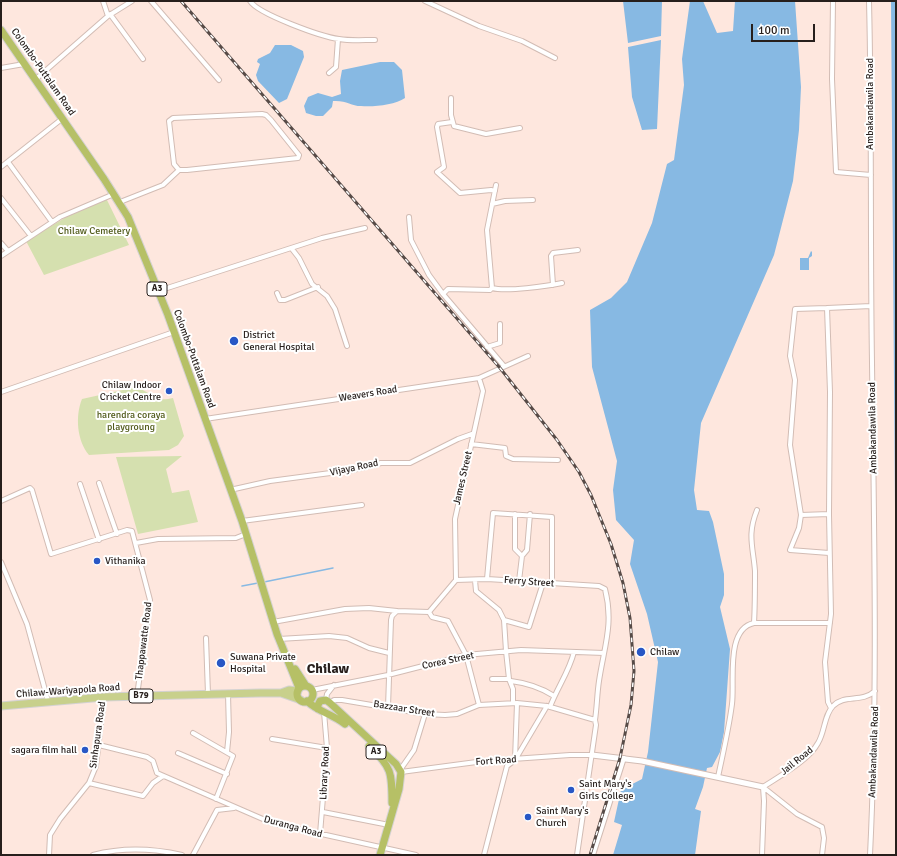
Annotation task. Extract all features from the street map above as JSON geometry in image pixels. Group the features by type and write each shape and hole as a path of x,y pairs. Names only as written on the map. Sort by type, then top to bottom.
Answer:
{"highway":[{"name":"Colombo-Puttalam Road","path":"1,30 120,202 134,231 174,332 242,521 261,587 279,639 286,656 304,689 297,695 304,701"},
{"path":"304,689 313,697 304,701"},
{"name":"A3","path":"304,701 341,721 358,734 382,759 391,774"},
{"path":"328,702 330,709 323,711 319,703 328,702"},
{"name":"A3","path":"328,702 400,772"},
{"name":"A3","path":"391,774 394,768 400,772"},
{"path":"381,852 399,789 400,772"},
{"path":"391,774 392,812"}],"main road":[{"name":"B79","path":"281,693 289,690 304,689"},
{"name":"Chilaw-Wariyapola Road","path":"1,706 104,697 281,693"},
{"name":"B79","path":"281,693 304,701"}],"street":[{"path":"102,1 109,15 143,59"},
{"path":"151,1 219,80"},
{"path":"250,1 253,7 265,13 288,23 338,40 375,40"},
{"path":"424,1 479,26 522,41 555,58"},
{"path":"833,1 832,79 836,172 871,175"},
{"name":"Ambakandawila Road","path":"869,1 871,306 875,528 874,766 870,855"},
{"path":"36,79 109,15 129,2"},
{"path":"328,73 336,68 338,40"},
{"path":"1,68 25,64"},
{"path":"451,98 452,122 454,126 486,134 520,128"},
{"path":"120,202 163,185 179,170 287,161 297,159 299,155 266,115 173,118 169,121 172,150 174,164 179,170"},
{"path":"1,167 63,118"},
{"path":"452,122 438,124 436,127 444,167 437,172 460,193 491,190 495,191"},
{"path":"8,162 52,222"},
{"path":"492,288 488,230 496,185"},
{"path":"1,256 52,222 114,194"},
{"path":"1,198 31,236"},
{"path":"492,204 505,201 533,200"},
{"path":"409,217 411,240 429,275 443,294 504,366"},
{"path":"158,291 292,249 322,238 365,228"},
{"path":"1,243 8,252"},
{"path":"292,249 299,258 312,284 318,287 327,296 335,309 347,346"},
{"path":"553,285 551,256 553,253 578,250"},
{"path":"443,294 444,291 448,289 490,290 492,288 498,289 553,285 562,282"},
{"path":"277,293 280,300 285,300 313,287 318,287"},
{"path":"829,553 790,550 799,528 801,515 790,445 794,380 790,356 795,309 871,306"},
{"path":"827,308 830,392 830,623 825,662 828,702 831,708 840,701 865,698 875,691"},
{"path":"487,347 500,342 500,324"},
{"path":"1,392 174,332"},
{"name":"Weavers Road","path":"205,419 479,378 528,356"},
{"name":"James Street","path":"456,580 454,519 472,434 483,392 479,378"},
{"name":"Vijaya Road","path":"230,490 270,481 353,470 381,463 410,463 458,439 472,434"},
{"path":"471,444 505,448 506,456 513,459 558,460"},
{"path":"99,483 117,534"},
{"path":"80,484 99,540"},
{"name":"Thappawatte Road","path":"1,501 30,488 32,490 51,554 127,530 132,531 150,600 137,696"},
{"path":"242,521 362,505"},
{"path":"754,623 754,568 750,544 752,523 757,510"},
{"path":"487,579 494,513 530,514 552,517 552,583"},
{"path":"515,514 515,549 522,556"},
{"path":"519,580 522,556 527,550 530,514"},
{"path":"801,515 829,514"},
{"path":"136,543 158,539 231,539 246,534"},
{"path":"1,562 27,624 34,658 48,701"},
{"path":"429,612 456,580"},
{"name":"Ferry Street","path":"456,580 519,580 599,586 605,589 610,612 607,646 604,653 592,755 577,855"},
{"path":"475,580 476,592 499,610 504,620 506,651 515,703 515,760"},
{"path":"504,620 529,627 543,583"},
{"path":"273,622 345,609 369,608 429,612"},
{"path":"388,707 391,620 392,616 397,611"},
{"path":"429,612 432,617 448,621 466,655 479,705"},
{"path":"718,777 732,703 732,668 734,650 742,629 747,625 754,623 830,623"},
{"path":"279,639 315,636 347,638 369,648 389,653"},
{"path":"206,638 208,694"},
{"name":"Corea Street","path":"304,689 334,685 388,674 466,655 506,651 604,653"},
{"path":"484,855 507,766 515,760 548,707 570,667 574,652"},
{"path":"492,679 510,680 532,685 554,696"},
{"path":"328,702 327,694 334,685"},
{"path":"227,752 229,732 228,693"},
{"name":"Sinhapura Road","path":"50,855 50,835 60,819 90,783 96,766 104,697"},
{"name":"Bazzaar Street","path":"328,702 338,700 425,714 457,714 479,705 515,703 548,707 595,720"},
{"name":"Jail Road","path":"763,787 798,762 817,745 831,708"},
{"name":"Library Road","path":"320,834 323,812 327,748 323,711"},
{"path":"400,772 414,750 425,714"},
{"path":"193,733 233,756 216,799"},
{"path":"272,739 327,748"},
{"path":"99,745 147,757 153,761 157,774 163,776"},
{"path":"178,752 227,774"},
{"path":"592,755 642,761 709,774 763,787 797,814 822,827 824,838 822,855"},
{"name":"Fort Road","path":"400,772 484,761 592,755"},
{"path":"593,855 624,758"},
{"path":"90,783 143,796 153,783 163,776"},
{"name":"Duranga Road","path":"163,776 272,823 320,834 381,852 416,855"},
{"path":"762,855 764,801 763,787"},
{"path":"193,855 217,810 237,808"},
{"path":"323,812 389,825"},
{"path":"93,855 114,850 137,848 167,851 182,855"}],"green space":[{"name":"Chilaw Cemetery","path":"106,198 129,245 44,275 26,241 68,216"},
{"name":"harendra coraya playgroung","path":"136,387 157,398 173,398 184,436 178,445 169,450 89,455 82,443 78,428 78,413 82,399"},
{"path":"182,456 166,469 172,493 189,490 198,522 138,534 116,457"}],"water":[{"path":"623,1 662,1 661,36 628,43"},
{"path":"690,1 703,1 717,33 733,31 735,1 795,1 801,87 799,130 793,181 774,255 701,423 694,490 697,510 709,511 713,522 724,574 724,595 720,607 730,649 724,732 720,752 712,767 707,768 703,787 695,809 701,811 695,855 613,855 622,825 614,822 621,790 642,779 648,752 658,662 647,614 630,564 634,540 616,520 613,490 617,461 592,367 590,310 611,298 627,282 652,223 667,164 674,160 684,85 682,59"},
{"path":"891,1 896,1 896,635"},
{"path":"661,40 657,129 642,130 632,97 628,47"},
{"path":"275,45 291,45 303,51 304,57 287,99 279,103 258,81 256,75 260,64 257,62 258,59 270,53"},
{"path":"380,62 394,62 402,70 405,98 390,104 372,106 357,106 341,101 333,101 332,107 323,116 316,116 306,113 304,106 308,97 318,93 332,97 341,94 340,81 342,70"},
{"path":"811,251 812,256 809,258 809,270 800,270 800,258 808,258"}],"waterway":[{"path":"264,582 333,568"},
{"path":"242,586 258,583"}],"railway":[{"path":"181,1 500,368 557,440 579,472 591,495 611,544 623,583 630,618 634,671 631,705 620,758 590,855"}],"place":[{"name":"District General Hospital","path":"234,341"},
{"name":"Chilaw Indoor Cricket Centre","path":"169,391"},
{"name":"Vithanika","path":"97,561"},
{"name":"Chilaw","path":"641,652"},
{"name":"Suwana Private Hospital","path":"221,663"},
{"name":"sagara film hall","path":"85,750"},
{"name":"Saint Mary's Girls College","path":"571,790"},
{"name":"Saint Mary's Church","path":"528,817"}],"district":[{"name":"Chilaw","path":"328,669"}]}
